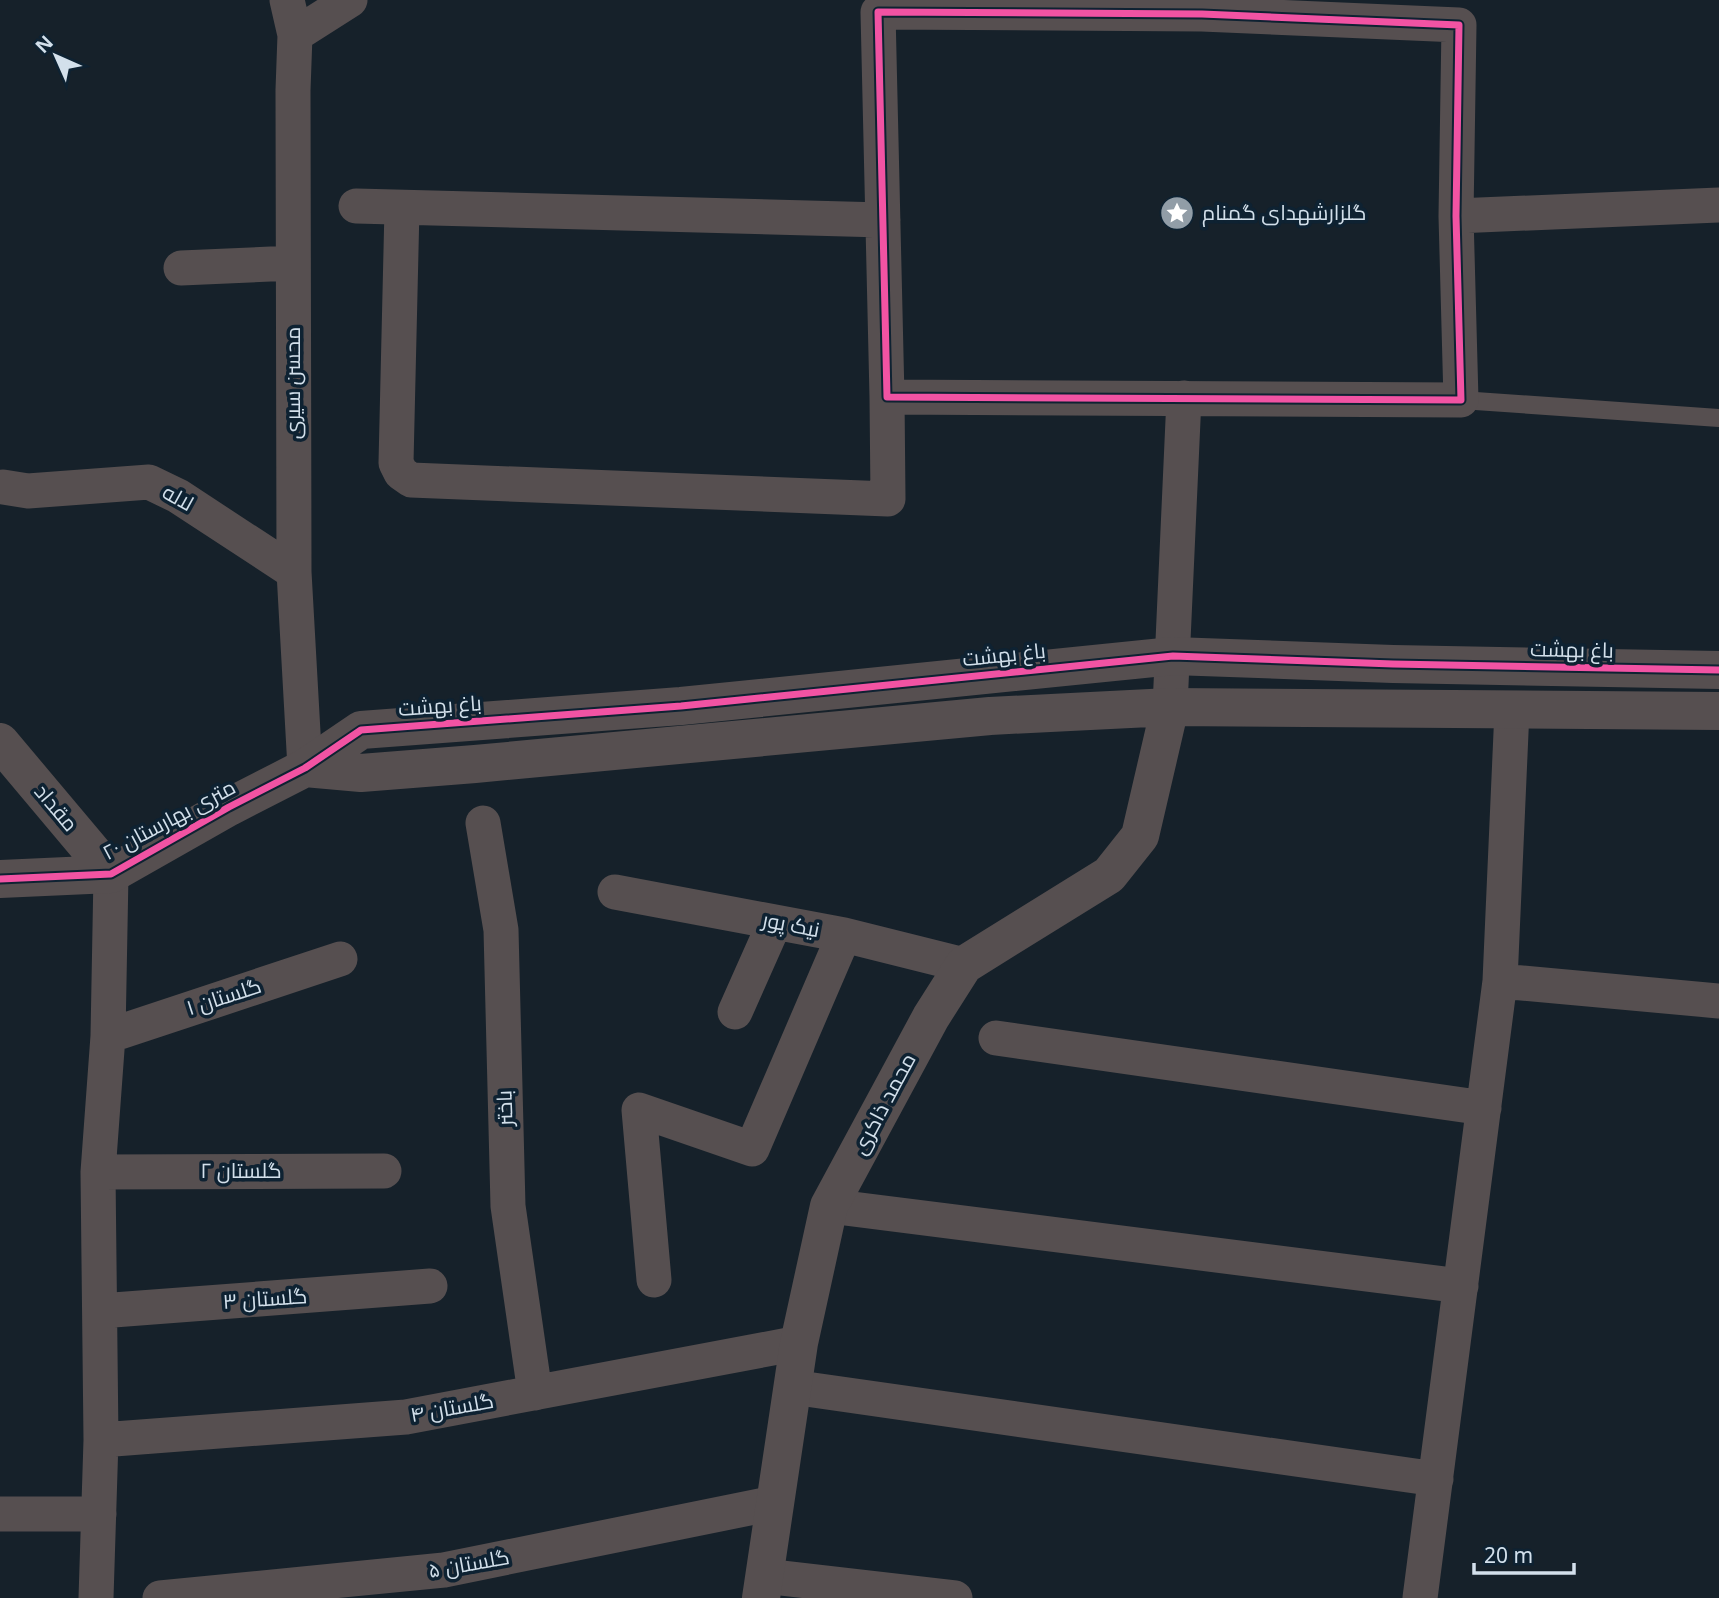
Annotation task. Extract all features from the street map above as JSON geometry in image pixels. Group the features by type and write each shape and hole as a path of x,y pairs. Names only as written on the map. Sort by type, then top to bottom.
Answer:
{"street":[{"name":"محسن سیری","path":"287,0 295,35 294,572 305,768"},
{"path":"295,35 350,0"},
{"path":"402,208 396,463 401,473 411,480 888,499 878,6 1202,7 1459,25 1456,216 1461,400 887,397"},
{"path":"1456,216 1719,205"},
{"path":"356,206 883,220"},
{"path":"181,268 293,263"},
{"path":"1170,707 1184,398"},
{"name":"لاله","path":"3,487 28,491 149,482 178,496 294,572"},
{"name":"باغ بهشت","path":"305,768 361,730 681,706 1173,656 1393,664 1719,670"},
{"path":"305,768 361,773 989,716 1170,707 1719,711"},
{"name":"محمد ذاکری","path":"762,1587 799,1343 829,1206 931,1017 964,965 1109,875 1140,836 1170,707"},
{"path":"1420,1598 1500,981 1512,710"},
{"name":"مقداد","path":"0,742 111,874"},
{"name":"۲۰ متری بهارستان","path":"0,879 111,874 229,807 305,768"},
{"name":"باختر","path":"483,823 501,930 508,1206 535,1393"},
{"path":"96,1598 101,1440 98,1172 108,1036 111,874"},
{"name":"نیک پور","path":"615,892 844,935 964,965"},
{"path":"735,1012 775,922"},
{"path":"654,1280 639,1110 752,1149 844,935"},
{"name":"گلستان ۱","path":"108,1036 340,959"},
{"path":"1500,981 1719,1001"},
{"path":"996,1038 1484,1108"},
{"name":"گلستان ۲","path":"98,1172 384,1171"},
{"path":"829,1206 1461,1286"},
{"name":"گلستان ۳","path":"100,1311 430,1286"},
{"name":"گلستان ۴","path":"101,1440 406,1417 799,1343"},
{"path":"792,1387 1436,1479"},
{"name":"گلستان ۵","path":"160,1598 444,1570 774,1503"},
{"path":"0,1514 99,1514"},
{"path":"762,1587 955,1598"}],"lane":[{"path":"1461,400 1719,418"}],"cycle path":[{"path":"878,12 1202,14 1459,25 1456,216 1461,400 887,397 878,12"},
{"path":"0,879 111,874 229,807 305,768 361,730 681,706 1173,656 1393,664 1719,670"}],"place":[{"name":"گلزارشهدای گمنام","path":"1177,213"}]}
